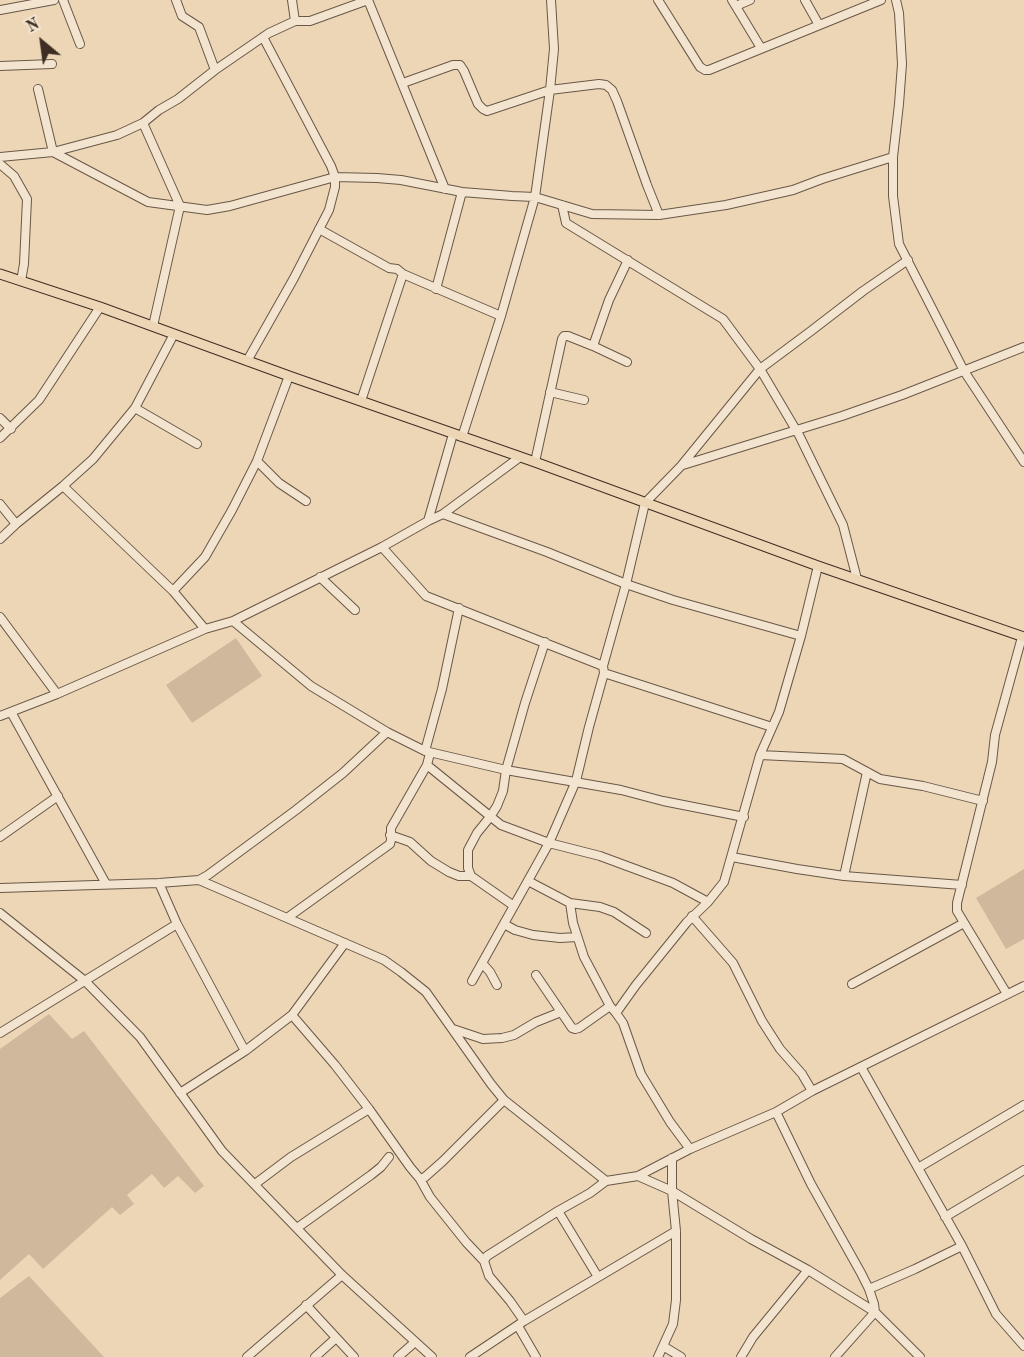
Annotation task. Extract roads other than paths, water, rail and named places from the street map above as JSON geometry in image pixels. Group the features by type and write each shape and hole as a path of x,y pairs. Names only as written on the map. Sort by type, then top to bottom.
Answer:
{"main road":[{"path":"0,274 174,333 818,566 1023,637"}],"street":[{"path":"0,10 54,0"},
{"path":"63,0 80,44"},
{"path":"176,0 182,16 199,27 215,70"},
{"path":"292,0 295,21"},
{"path":"0,157 53,152 117,135 143,123 269,33 295,21 310,21 347,8 353,2 368,0 445,189"},
{"path":"428,521 501,316 535,196 554,49 551,0"},
{"path":"658,0 700,67 705,70 819,25 868,2 881,0"},
{"path":"750,0 734,3 761,48"},
{"path":"805,0 819,25"},
{"path":"896,0 902,64 893,157 893,196 899,244 964,371 1024,462"},
{"path":"246,360 294,278 329,210 335,187 335,177 331,166 263,38"},
{"path":"0,66 52,64"},
{"path":"403,83 453,65 460,65 478,104 487,111 550,90 599,84 609,87 617,101 659,215"},
{"path":"38,89 53,152 148,202 207,210 230,206 335,177 401,180 462,192 535,196 592,214 659,215 726,205 793,190 822,178 893,157"},
{"path":"143,123 180,207 153,326"},
{"path":"0,164 14,176 27,199 21,281"},
{"path":"436,289 462,192"},
{"path":"562,205 566,223 723,319 760,369 796,430 843,525 857,579"},
{"path":"319,229 389,268 397,269 436,289 501,316"},
{"path":"593,346 609,300 628,260"},
{"path":"472,981 549,843 576,781 645,503 681,466 760,369 862,291 908,260"},
{"path":"361,401 403,274"},
{"path":"0,438 39,400 100,307"},
{"path":"0,539 93,459 135,408 174,333"},
{"path":"535,462 564,336 593,346 627,362"},
{"path":"681,466 902,395 1024,347"},
{"path":"173,591 206,557 257,461 289,376"},
{"path":"550,392 584,400"},
{"path":"135,408 197,444"},
{"path":"0,418 11,429"},
{"path":"0,716 57,694 205,629 233,621 382,547 443,514 520,457"},
{"path":"257,461 279,483 306,501"},
{"path":"63,486 173,591 205,629"},
{"path":"0,504 16,524"},
{"path":"443,514 626,584 673,600 801,636"},
{"path":"382,547 426,596 545,642 604,670 772,727"},
{"path":"616,1014 636,985 692,916 708,902 724,882 760,755 779,712 818,566"},
{"path":"320,577 355,610"},
{"path":"287,918 390,844 391,828 427,765 427,752 459,608"},
{"path":"0,617 57,694"},
{"path":"233,621 311,686 387,732 427,752 744,817"},
{"path":"1007,994 957,911 992,762 995,735 1023,637"},
{"path":"514,906 471,876 468,868 468,850 477,833 497,806 503,791 506,770 545,642"},
{"path":"11,712 106,884"},
{"path":"0,888 199,880 334,781 387,732"},
{"path":"760,755 843,759 880,779 923,786 982,801"},
{"path":"427,765 501,825 549,843 600,856 673,883 708,902"},
{"path":"844,876 867,772"},
{"path":"0,837 58,796"},
{"path":"390,835 410,842 431,861 449,872 459,876 471,876"},
{"path":"732,857 844,876 962,885"},
{"path":"199,880 384,960 418,985 426,992 504,1100 606,1181"},
{"path":"528,881 570,903 614,912 646,933"},
{"path":"159,883 177,924 245,1052"},
{"path":"570,903 573,923 584,957 610,1006 624,1023 641,1074 690,1149"},
{"path":"0,913 85,981 140,1037 222,1151 342,1275 432,1357"},
{"path":"692,916 733,963 762,1021 812,1091"},
{"path":"852,984 964,923"},
{"path":"0,1033 177,924"},
{"path":"504,924 533,935 577,937"},
{"path":"180,1093 245,1052 292,1015 345,943"},
{"path":"482,963 497,985"},
{"path":"536,975 572,1028 575,1029 610,1006"},
{"path":"483,1261 487,1256 606,1181 638,1176 690,1149 776,1112 812,1091 1024,986"},
{"path":"452,1029 483,1039 502,1038 514,1035 536,1022 561,1012"},
{"path":"292,1015 335,1065 420,1179 430,1197 483,1261 489,1276 510,1301 536,1357"},
{"path":"861,1067 962,1246 996,1314 1024,1346"},
{"path":"420,1179 443,1161 504,1100"},
{"path":"918,1168 1024,1105"},
{"path":"255,1184 300,1151 369,1109"},
{"path":"776,1112 811,1184 869,1289 875,1312"},
{"path":"297,1228 371,1175 389,1157"},
{"path":"658,1357 673,1324 676,1300 676,1231 672,1191 672,1158"},
{"path":"945,1217 1024,1170"},
{"path":"638,1176 672,1191 875,1312 920,1357"},
{"path":"558,1211 598,1277"},
{"path":"471,1357 521,1323 676,1231"},
{"path":"869,1289 962,1246"},
{"path":"741,1357 753,1337 808,1270"},
{"path":"246,1357 342,1275"},
{"path":"306,1305 354,1357"},
{"path":"835,1357 875,1312"},
{"path":"315,1357 336,1338"},
{"path":"398,1357 415,1342"},
{"path":"663,1346 681,1357"}]}
